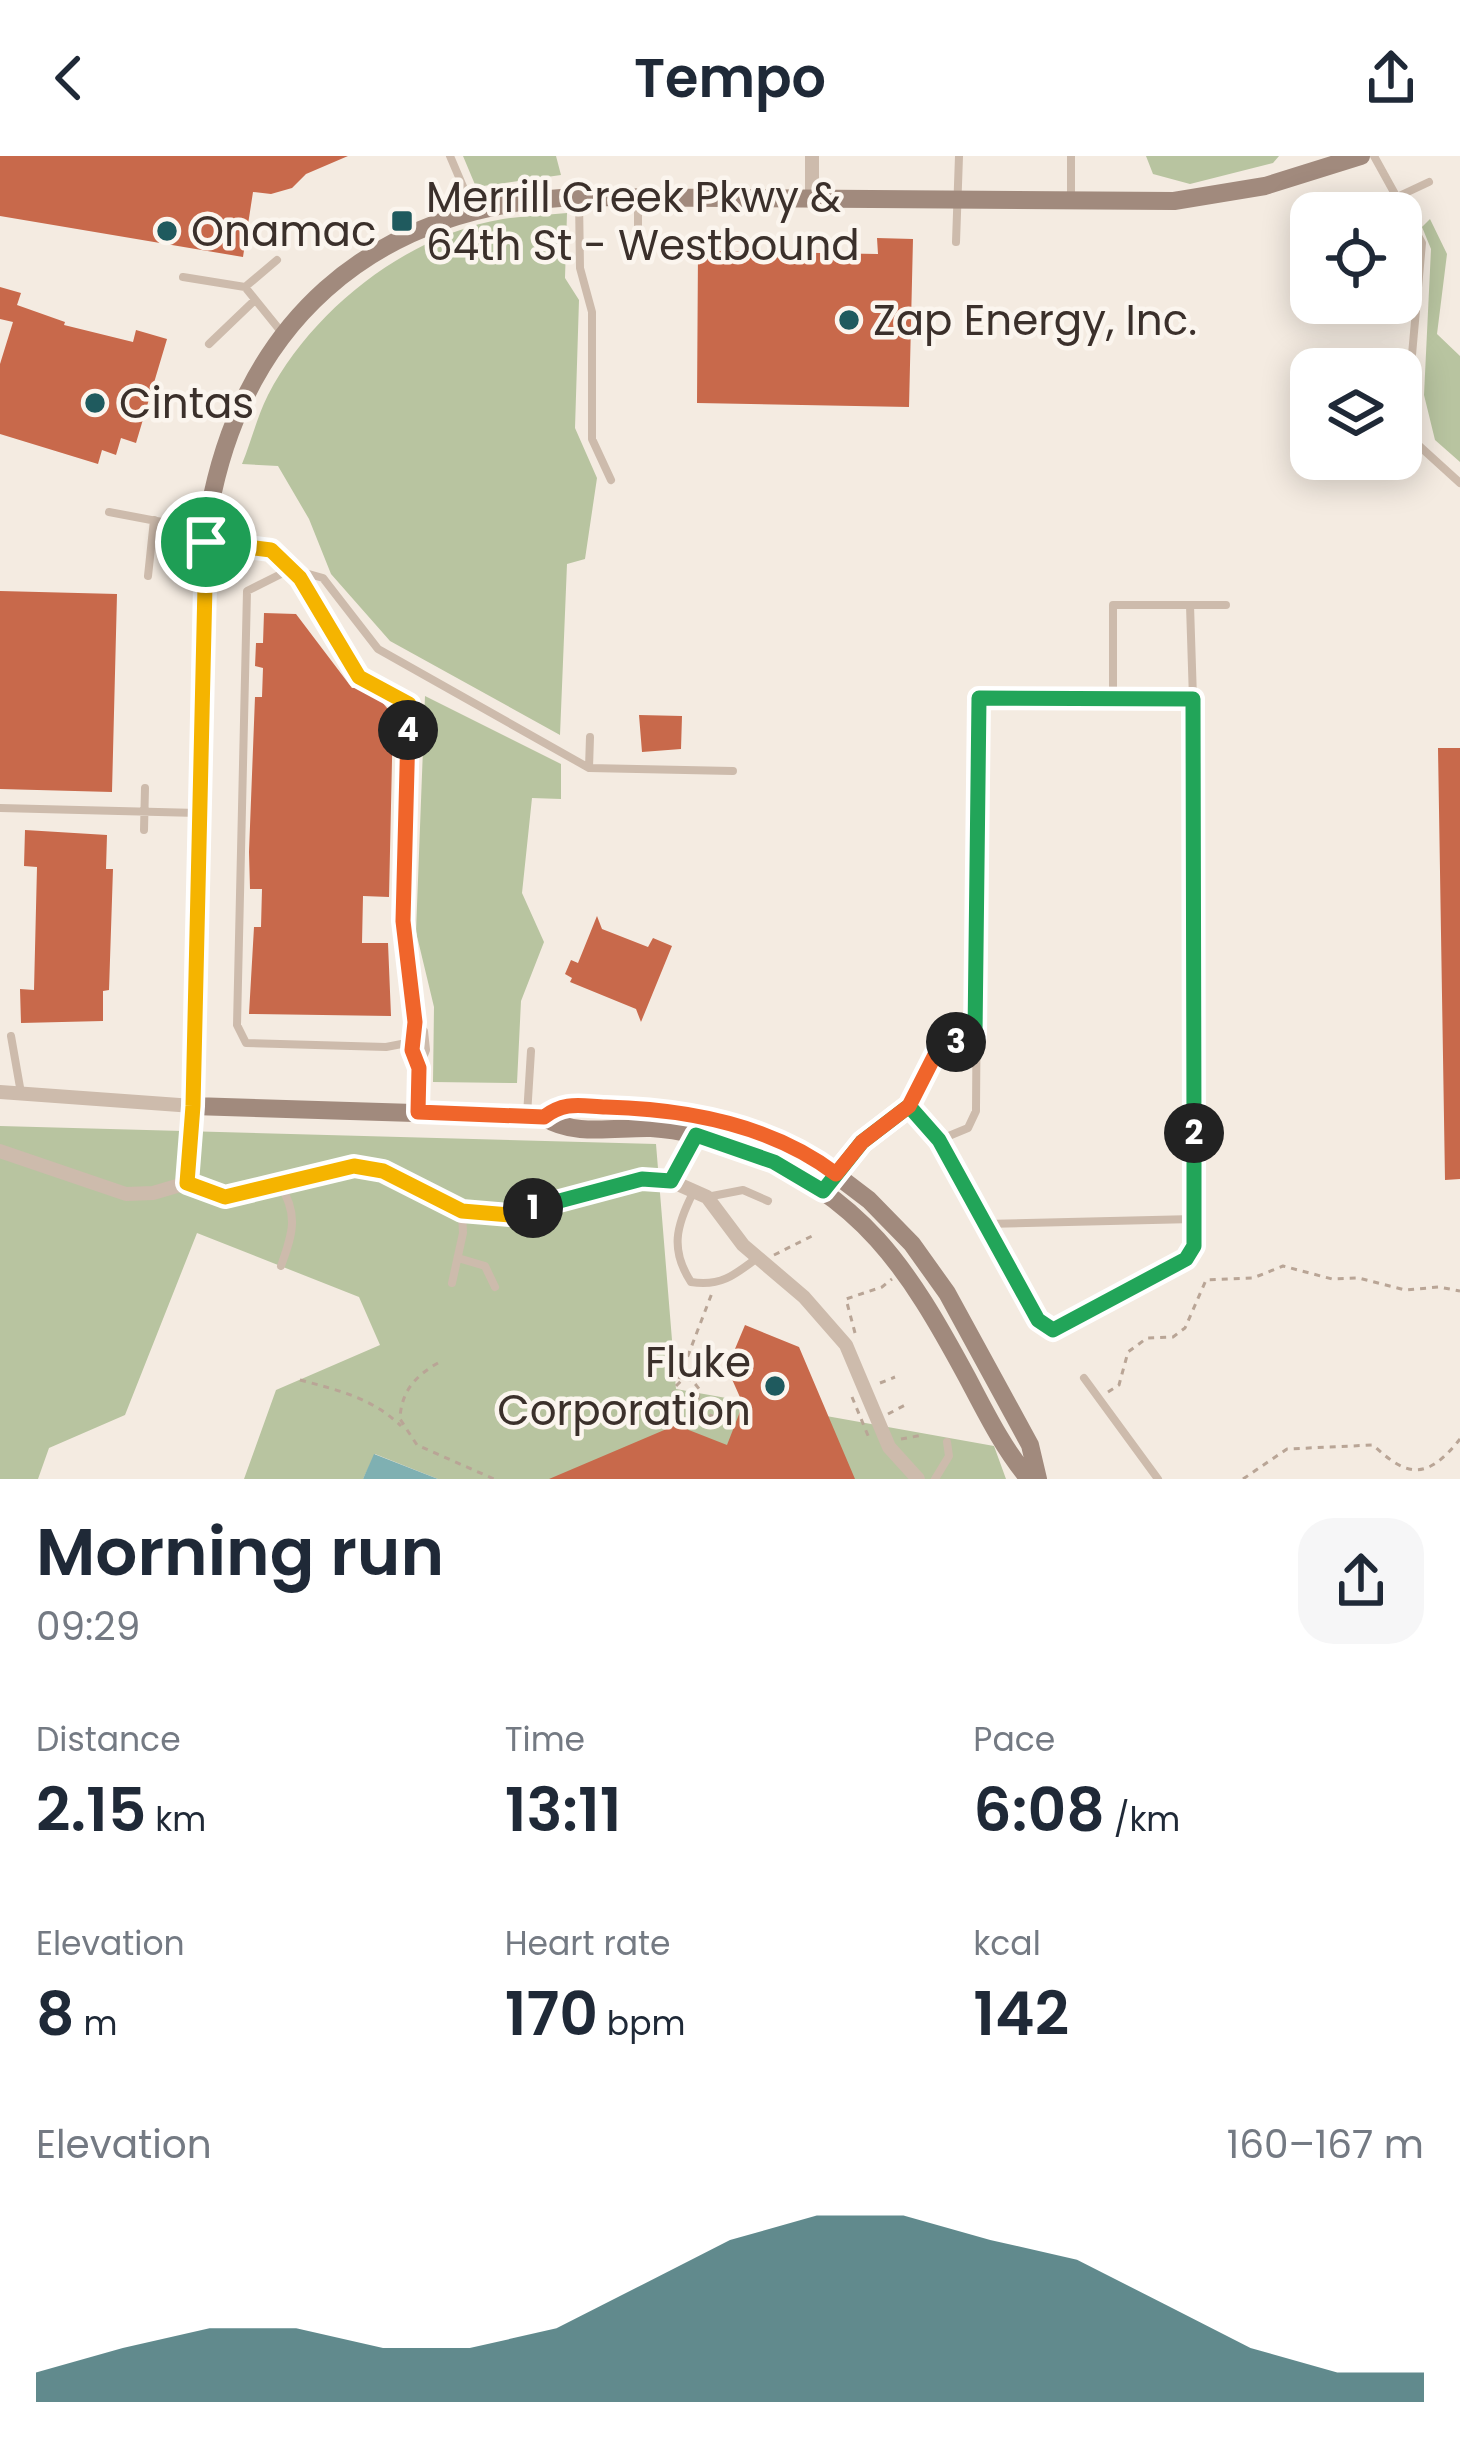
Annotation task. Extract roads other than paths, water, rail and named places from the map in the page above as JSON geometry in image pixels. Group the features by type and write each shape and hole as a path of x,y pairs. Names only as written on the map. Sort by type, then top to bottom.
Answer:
{"street":[{"path":"812,156 812,200"},
{"path":"187,1183 193,1106 206,536 214,473 226,436 284,335 322,292 392,242 474,212 534,199 1174,201 1265,186 1361,156"},
{"path":"0,1092 193,1106 535,1116 560,1127 656,1128 696,1135 774,1162 859,1219 905,1269 1009,1455 1034,1479"},
{"path":"535,1116 559,1106 656,1108 704,1117 780,1142 836,1174 912,1244 947,1293 1030,1445 1034,1479"},
{"path":"0,1151 126,1194 153,1193 187,1183 225,1197 354,1166 383,1171 462,1211 510,1215 642,1179 671,1181 700,1194 742,1245 804,1297 846,1346 889,1448 918,1479"}],"lane":[{"path":"450,156 474,212"},
{"path":"956,242 958,156"},
{"path":"1071,156 1071,200"},
{"path":"1374,156 1394,192"},
{"path":"1408,192 1429,182"},
{"path":"579,197 580,268 592,312 592,439 611,480"},
{"path":"638,198 638,233"},
{"path":"245,287 277,260"},
{"path":"183,277 245,287 284,335"},
{"path":"209,344 255,299"},
{"path":"1415,324 1405,433 1460,483"},
{"path":"109,512 271,550 291,569 359,677 409,704 403,921 415,1022 412,1042 419,1068 418,1112"},
{"path":"148,576 154,520"},
{"path":"412,1042 386,1047 246,1043 236,1025 247,591 291,569 323,578 379,650 589,768 734,771"},
{"path":"1113,698 1113,605 1226,605"},
{"path":"909,1106 939,1140 1038,1320 1053,1330 1186,1259 1194,1246 1190,605"},
{"path":"939,1140 968,1127 976,1112 979,698 1193,699"},
{"path":"589,768 590,737"},
{"path":"145,788 145,830"},
{"path":"0,808 200,813"},
{"path":"415,1022 424,1031 419,1068"},
{"path":"823,1191 862,1142 909,1106 938,1049 975,1035"},
{"path":"10,1036 21,1093"},
{"path":"531,1051 535,1116"},
{"path":"278,1182 294,1214 294,1231 281,1266"},
{"path":"763,1261 711,1286 691,1282 681,1267 676,1245 679,1222 700,1194 743,1190 768,1201"},
{"path":"452,1283 462,1211"},
{"path":"985,1224 1194,1219"},
{"path":"458,1258 485,1266 495,1287"},
{"path":"1084,1378 1158,1479"},
{"path":"935,1479 950,1456 947,1442"}],"water":[{"path":"374,1454 438,1479 363,1479"}],"place":[{"name":"Merrill Creek Pkwy & 64th St - Westbound","path":"402,221"},
{"name":"Onamac","path":"167,231"},
{"name":"Zap Energy, Inc.","path":"849,320"},
{"name":"Cintas","path":"95,403"},
{"name":"Fluke Corporation","path":"775,1386"}]}
